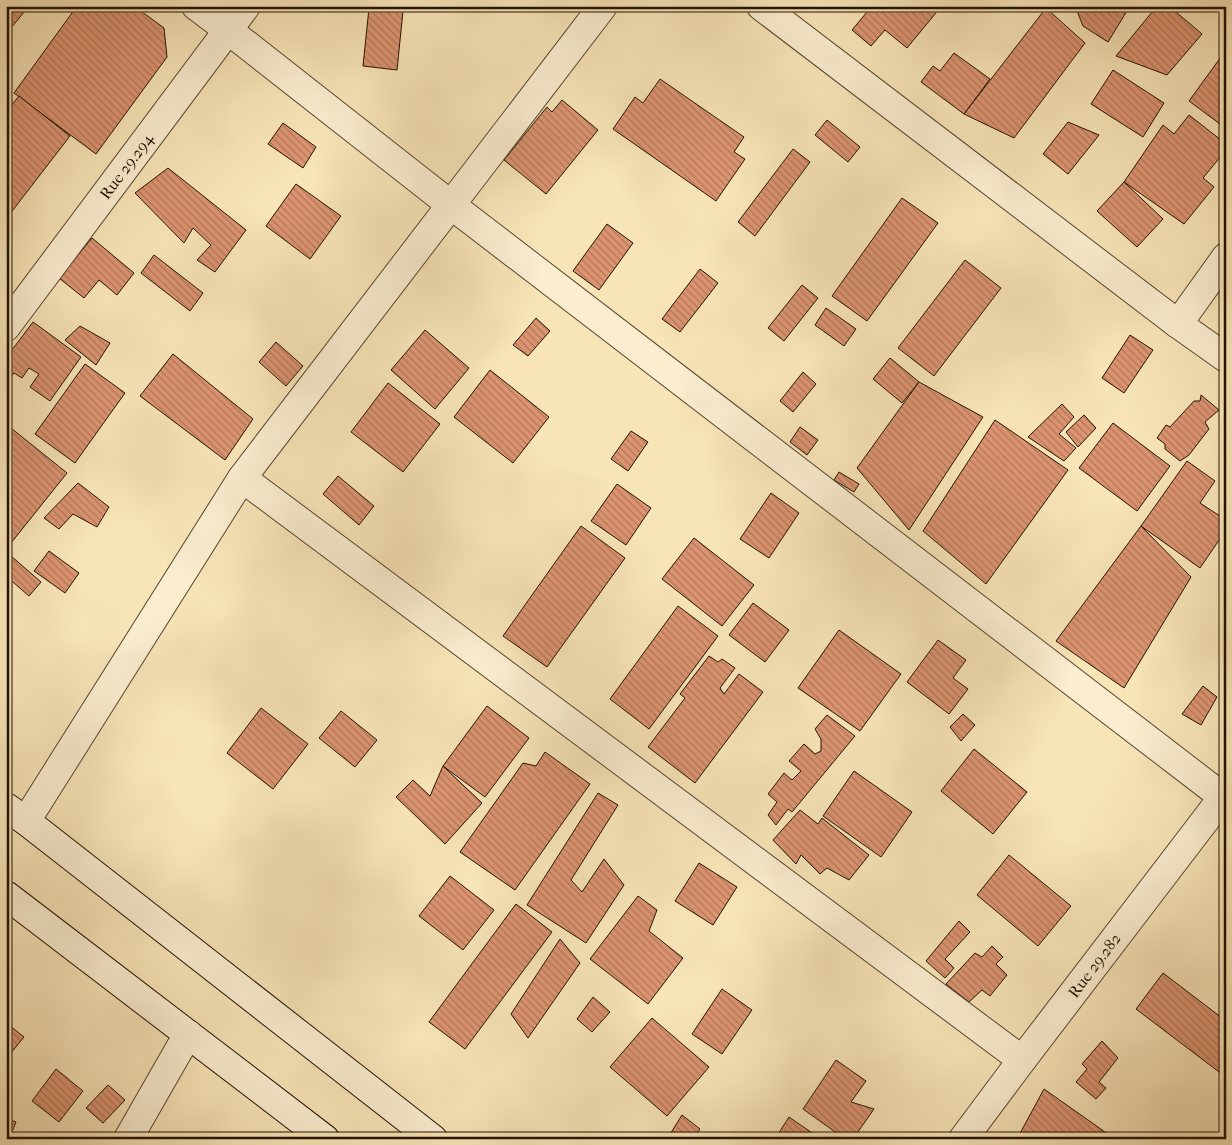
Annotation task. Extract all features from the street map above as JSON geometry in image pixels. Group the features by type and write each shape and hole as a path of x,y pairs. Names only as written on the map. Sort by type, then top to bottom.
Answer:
{"street":[{"path":"196,6 451,204 1224,795"},
{"name":"Rue 29.294","path":"10,315 246,6"},
{"path":"433,1139 16,814 242,478 603,6"},
{"path":"761,6 1178,324 1226,358"},
{"path":"1178,324 1226,257"},
{"path":"242,478 1022,1060"},
{"name":"Rue 29.282","path":"963,1139 1224,795"},
{"path":"6,895 325,1139"},
{"path":"128,1139 188,1034"}],"building":[{"path":"6,6 29,6 6,34"},
{"path":"77,6 134,6 164,28 167,57 96,154 14,93"},
{"path":"872,6 938,6 940,8 907,48 885,30 871,46 852,30"},
{"path":"1075,6 1130,6 1108,42 1083,26"},
{"path":"1157,6 1169,6 1202,34 1167,75 1116,56"},
{"path":"369,8 403,11 397,70 363,66"},
{"path":"1046,8 1085,43 1014,138 964,114"},
{"path":"1226,50 1226,115 1220,124 1189,101"},
{"path":"954,53 990,79 964,114 921,82 933,66 940,71"},
{"path":"1113,70 1164,103 1143,137 1091,104"},
{"path":"660,79 744,137 734,152 745,159 716,201 613,129 635,97 643,103"},
{"path":"19,96 70,136 6,219 6,112"},
{"path":"562,100 598,130 546,194 504,160 547,107 552,112"},
{"path":"1189,115 1226,144 1226,150 1203,178 1214,187 1184,224 1124,182 1163,125 1174,134"},
{"path":"827,120 860,147 848,162 815,135"},
{"path":"1068,122 1099,135 1068,174 1043,154"},
{"path":"283,123 316,147 303,168 268,144"},
{"path":"793,149 810,162 755,236 738,222"},
{"path":"168,168 246,230 215,272 197,260 211,245 193,228 184,243 135,193"},
{"path":"1124,182 1163,219 1137,247 1097,211"},
{"path":"296,184 341,216 310,259 266,226"},
{"path":"902,198 938,223 867,321 832,296"},
{"path":"607,224 633,243 599,290 573,271"},
{"path":"92,238 134,273 117,295 99,280 84,298 59,278"},
{"path":"154,255 203,293 190,311 141,273"},
{"path":"965,260 1001,288 934,376 898,348"},
{"path":"700,269 718,283 680,332 662,319"},
{"path":"802,285 818,298 784,341 768,328"},
{"path":"826,308 856,329 844,346 815,325"},
{"path":"536,318 550,331 528,356 513,345"},
{"path":"33,322 81,357 50,401 30,387 39,374 29,368 22,378 14,373 6,384 6,358"},
{"path":"80,326 110,343 96,365 65,340"},
{"path":"425,330 469,368 435,409 391,370"},
{"path":"1130,335 1153,350 1124,393 1102,378"},
{"path":"276,342 303,366 286,386 259,362"},
{"path":"173,354 253,419 225,460 140,396"},
{"path":"890,358 919,382 902,403 873,379"},
{"path":"85,364 125,393 75,463 35,434"},
{"path":"490,370 549,417 513,463 454,417"},
{"path":"803,372 816,384 793,412 780,401"},
{"path":"919,382 983,417 909,530 857,468"},
{"path":"388,383 440,424 403,472 351,432"},
{"path":"1201,395 1219,410 1205,422 1209,429 1189,455 1180,461 1165,449 1165,444 1157,438 1166,425 1170,427 1194,401 1200,401"},
{"path":"1062,404 1074,417 1059,434 1076,448 1064,461 1028,437"},
{"path":"1084,415 1096,428 1078,447 1066,432"},
{"path":"995,420 1068,470 986,584 923,531"},
{"path":"1113,423 1170,466 1137,511 1079,468"},
{"path":"800,427 818,440 807,455 790,442"},
{"path":"11,428 67,473 7,548 6,434"},
{"path":"631,431 648,442 628,471 611,459"},
{"path":"1187,461 1215,481 1200,503 1226,520 1226,530 1200,568 1141,526"},
{"path":"839,472 859,484 854,492 834,480"},
{"path":"338,476 374,506 359,525 323,494"},
{"path":"78,483 109,507 97,527 73,514 59,529 44,518"},
{"path":"617,484 651,508 626,545 591,521"},
{"path":"771,493 799,513 769,558 740,539"},
{"path":"581,526 625,558 547,667 503,636"},
{"path":"1141,526 1191,577 1124,688 1056,641"},
{"path":"694,538 754,585 722,626 662,579"},
{"path":"49,551 79,573 65,593 34,571"},
{"path":"11,556 41,582 29,596 6,576 6,562"},
{"path":"753,603 789,630 765,662 729,635"},
{"path":"678,606 718,636 649,729 610,699"},
{"path":"839,630 901,674 860,731 798,688"},
{"path":"938,640 966,660 953,678 968,689 949,714 907,682"},
{"path":"709,656 718,662 722,659 735,668 720,688 724,694 739,674 763,692 695,783 648,747 685,698 680,694"},
{"path":"1203,686 1217,697 1201,725 1182,714"},
{"path":"487,706 529,738 485,797 443,766"},
{"path":"261,708 308,744 273,789 227,753"},
{"path":"341,711 377,740 355,767 319,738"},
{"path":"963,714 975,725 961,741 950,727"},
{"path":"827,715 855,736 792,812 788,809 776,825 768,815 777,802 768,794 784,773 792,780 801,771 789,761 804,744 815,754 821,751 821,739 815,729"},
{"path":"974,749 1027,792 993,834 941,791"},
{"path":"545,752 590,784 515,890 460,852 523,763 536,766"},
{"path":"443,766 482,803 445,844 396,797 413,780 430,796"},
{"path":"854,771 912,812 881,857 823,816"},
{"path":"598,793 618,805 571,880 582,892 604,859 624,885 586,943 527,905"},
{"path":"800,810 818,824 822,818 869,855 849,880 827,868 820,874 801,855 796,864 773,840"},
{"path":"1009,855 1071,906 1038,946 977,895"},
{"path":"699,863 737,887 713,925 675,901"},
{"path":"450,876 494,910 463,950 419,916"},
{"path":"638,896 657,910 649,931 683,958 648,1004 590,959"},
{"path":"516,904 552,932 465,1049 429,1022"},
{"path":"959,921 970,932 945,959 954,968 945,978 926,961"},
{"path":"560,939 580,963 528,1038 511,1014"},
{"path":"992,946 1003,957 996,964 1007,975 990,996 982,990 969,1002 946,984 975,953 982,957"},
{"path":"1163,973 1226,1021 1226,1071 1223,1075 1136,1009"},
{"path":"722,989 752,1010 722,1054 692,1034"},
{"path":"593,997 610,1012 592,1032 577,1019"},
{"path":"652,1018 709,1067 667,1116 610,1067"},
{"path":"9,1025 24,1037 6,1059 6,1028"},
{"path":"1102,1041 1118,1058 1099,1082 1106,1088 1096,1099 1076,1082 1087,1069 1082,1064"},
{"path":"836,1060 866,1081 851,1102 874,1109 853,1139 845,1139 803,1109"},
{"path":"56,1069 83,1091 59,1122 32,1101"},
{"path":"108,1085 125,1100 103,1123 86,1108"},
{"path":"1044,1089 1115,1139 1017,1139"},
{"path":"682,1115 700,1129 693,1139 667,1139"},
{"path":"789,1117 821,1139 775,1139"},
{"path":"6,1118 16,1122 9,1139 6,1139"}]}
